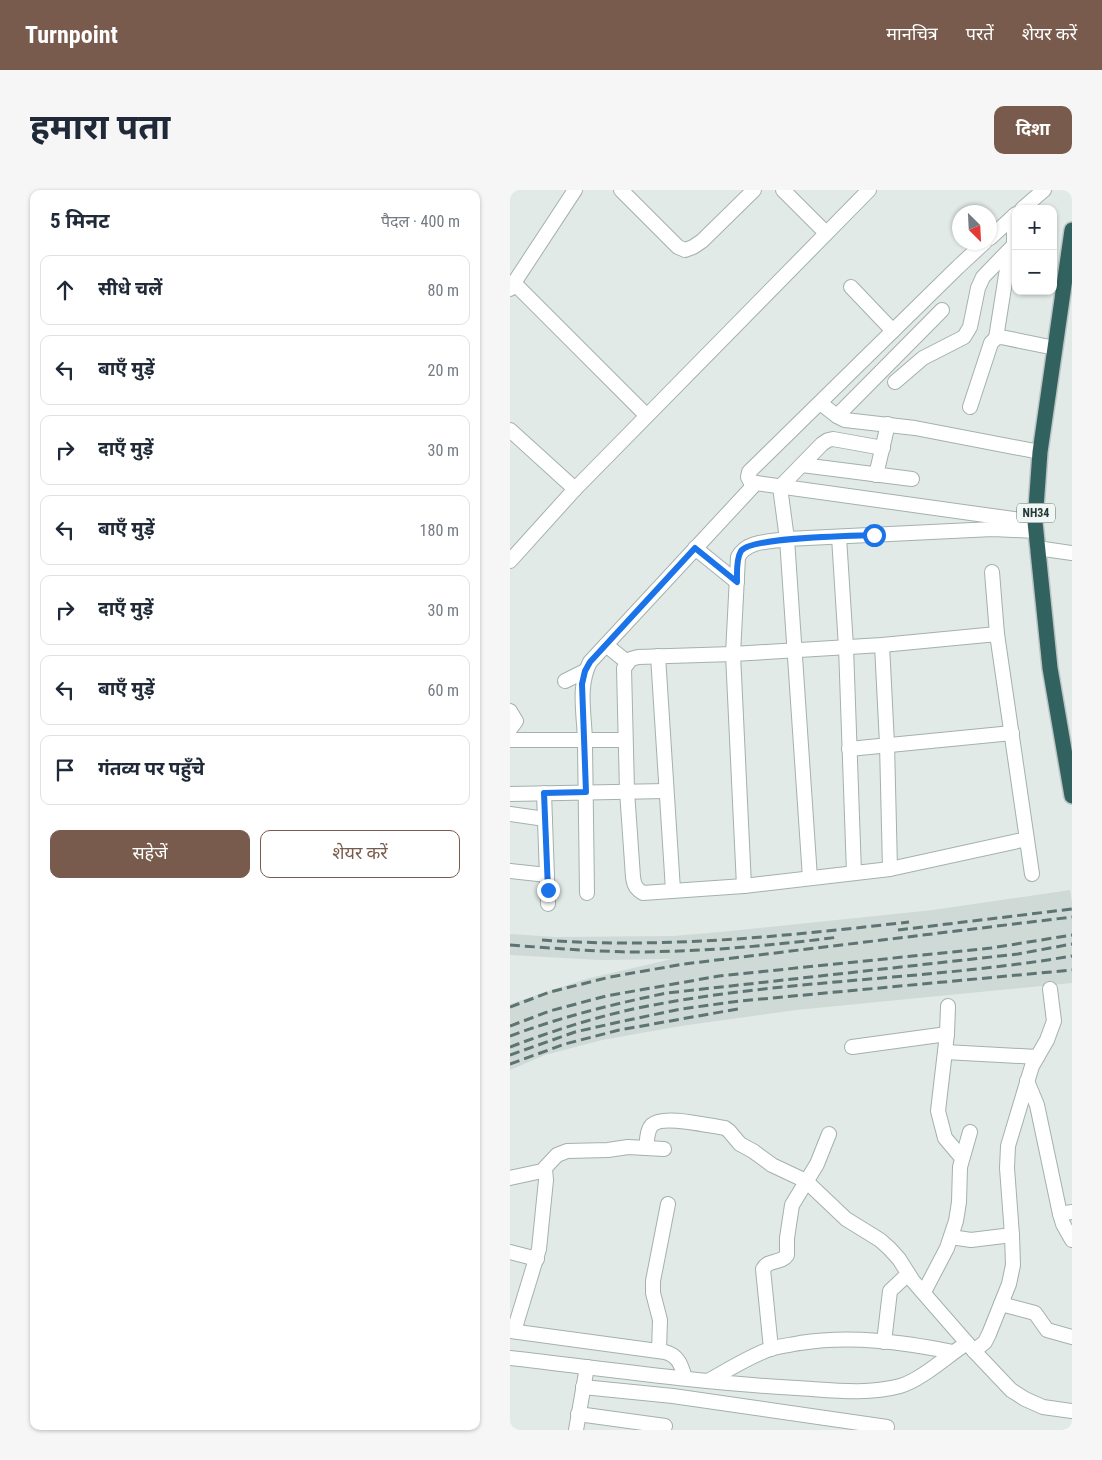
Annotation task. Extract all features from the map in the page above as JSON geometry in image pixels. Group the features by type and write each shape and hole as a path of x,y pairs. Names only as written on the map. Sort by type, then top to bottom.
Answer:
{"highway":[{"name":"NH34","path":"1072,230 1040,452 1035,527 1050,668 1072,796"}],"street":[{"path":"575,190 512,286 646,414"},
{"path":"621,190 678,247 685,250 702,241 754,190"},
{"path":"783,190 826,233"},
{"path":"510,561 574,488 869,190"},
{"path":"1026,205 1044,190"},
{"path":"997,232 1012,218"},
{"path":"895,382 923,358 968,332 978,288 983,277 1012,248"},
{"path":"977,250 749,472 748,477 750,481 756,483 1035,527"},
{"path":"970,407 992,343 996,338 1010,250"},
{"path":"851,287 893,331"},
{"path":"837,416 942,310"},
{"path":"996,338 1001,337 1055,348"},
{"path":"820,403 837,416 851,421 915,428 1040,452"},
{"path":"876,474 888,424"},
{"path":"510,430 574,488"},
{"path":"780,486 828,440 834,439 883,448"},
{"path":"802,465 912,479"},
{"path":"587,893 585,741 582,684 585,671 590,662 756,483"},
{"path":"780,486 787,539 810,878"},
{"path":"744,886 733,654 738,557 742,550 748,546 787,539 1035,527"},
{"path":"839,537 846,647 854,872"},
{"path":"695,548 737,582"},
{"path":"1037,548 1072,553"},
{"path":"992,572 997,634 1032,874"},
{"path":"997,634 882,645 733,654 638,657 631,659 624,668 627,792 634,884 643,893 744,886 890,869 1027,839"},
{"path":"606,645 627,662"},
{"path":"882,645 890,869"},
{"path":"658,656 673,890"},
{"path":"565,681 585,671"},
{"path":"510,711 516,721 510,729"},
{"path":"849,749 1012,733"},
{"path":"510,740 626,740"},
{"path":"510,794 666,790"},
{"path":"544,793 548,904"},
{"path":"510,814 545,819"},
{"path":"510,871 547,875"},
{"path":"510,1358 734,1385 861,1392 902,1386 915,1380 953,1352 985,1342 1012,1275 1013,1254 1007,1168 1008,1146 1027,1082 1054,1021 1050,989"},
{"path":"948,1006 948,1034 938,1111 945,1138 962,1158"},
{"path":"852,1047 948,1034"},
{"path":"945,1052 1037,1057"},
{"path":"1027,1082 1037,1105 1066,1213 1067,1232 1072,1240"},
{"path":"646,1148 649,1128 663,1120 725,1128 740,1144 772,1165 806,1181 846,1219 880,1240 889,1248 899,1259 908,1274 970,1347 1011,1390 1025,1400 1043,1407 1072,1411"},
{"path":"924,1292 951,1237 958,1212 960,1167 970,1132"},
{"path":"771,1349 763,1270 768,1264 782,1260 787,1255 787,1238 792,1205 817,1164 829,1134"},
{"path":"510,1178 539,1172 545,1169 557,1155 567,1151 608,1150 628,1147 664,1149"},
{"path":"545,1169 546,1180 537,1259 512,1331 672,1354 678,1358 685,1378"},
{"path":"659,1351 660,1320 653,1281 668,1204"},
{"path":"951,1237 971,1240 1012,1235"},
{"path":"510,1252 537,1259"},
{"path":"884,1342 890,1291 908,1274"},
{"path":"1001,1304 1035,1313 1047,1330 1072,1337"},
{"path":"708,1381 771,1349 820,1340 859,1340 910,1344 953,1352"},
{"path":"576,1430 587,1367"},
{"path":"583,1387 673,1396 886,1426"},
{"path":"578,1414 665,1426"}],"shaded area":[{"path":"1070,890 1072,903 1072,983 796,1010 681,1026 602,1040 545,1055 510,1070 510,1004 586,979 672,959 600,960 510,955 510,934 556,937 673,936 933,910"}],"railway":[{"path":"898,930 1072,909"},
{"path":"510,1007 550,992 610,977 684,964 1072,917"},
{"path":"542,940 634,943 726,940 909,922"},
{"path":"510,1026 550,1011 606,996 719,976 991,948 1072,935"},
{"path":"510,945 599,951 655,952 734,948 839,937"},
{"path":"510,1036 587,1012 667,993 1018,954 1072,944"},
{"path":"510,1047 596,1018 648,1006 701,997 754,990 966,970 1072,956"},
{"path":"510,1055 575,1032 681,1009 740,1001 1072,970"},
{"path":"510,1064 565,1044 619,1030 738,1009"}],"route":[{"path":"548,890 544,793 586,792 582,684 585,671 590,662 695,548 737,582 738,557 742,550 748,546 787,539 874,535"}]}
